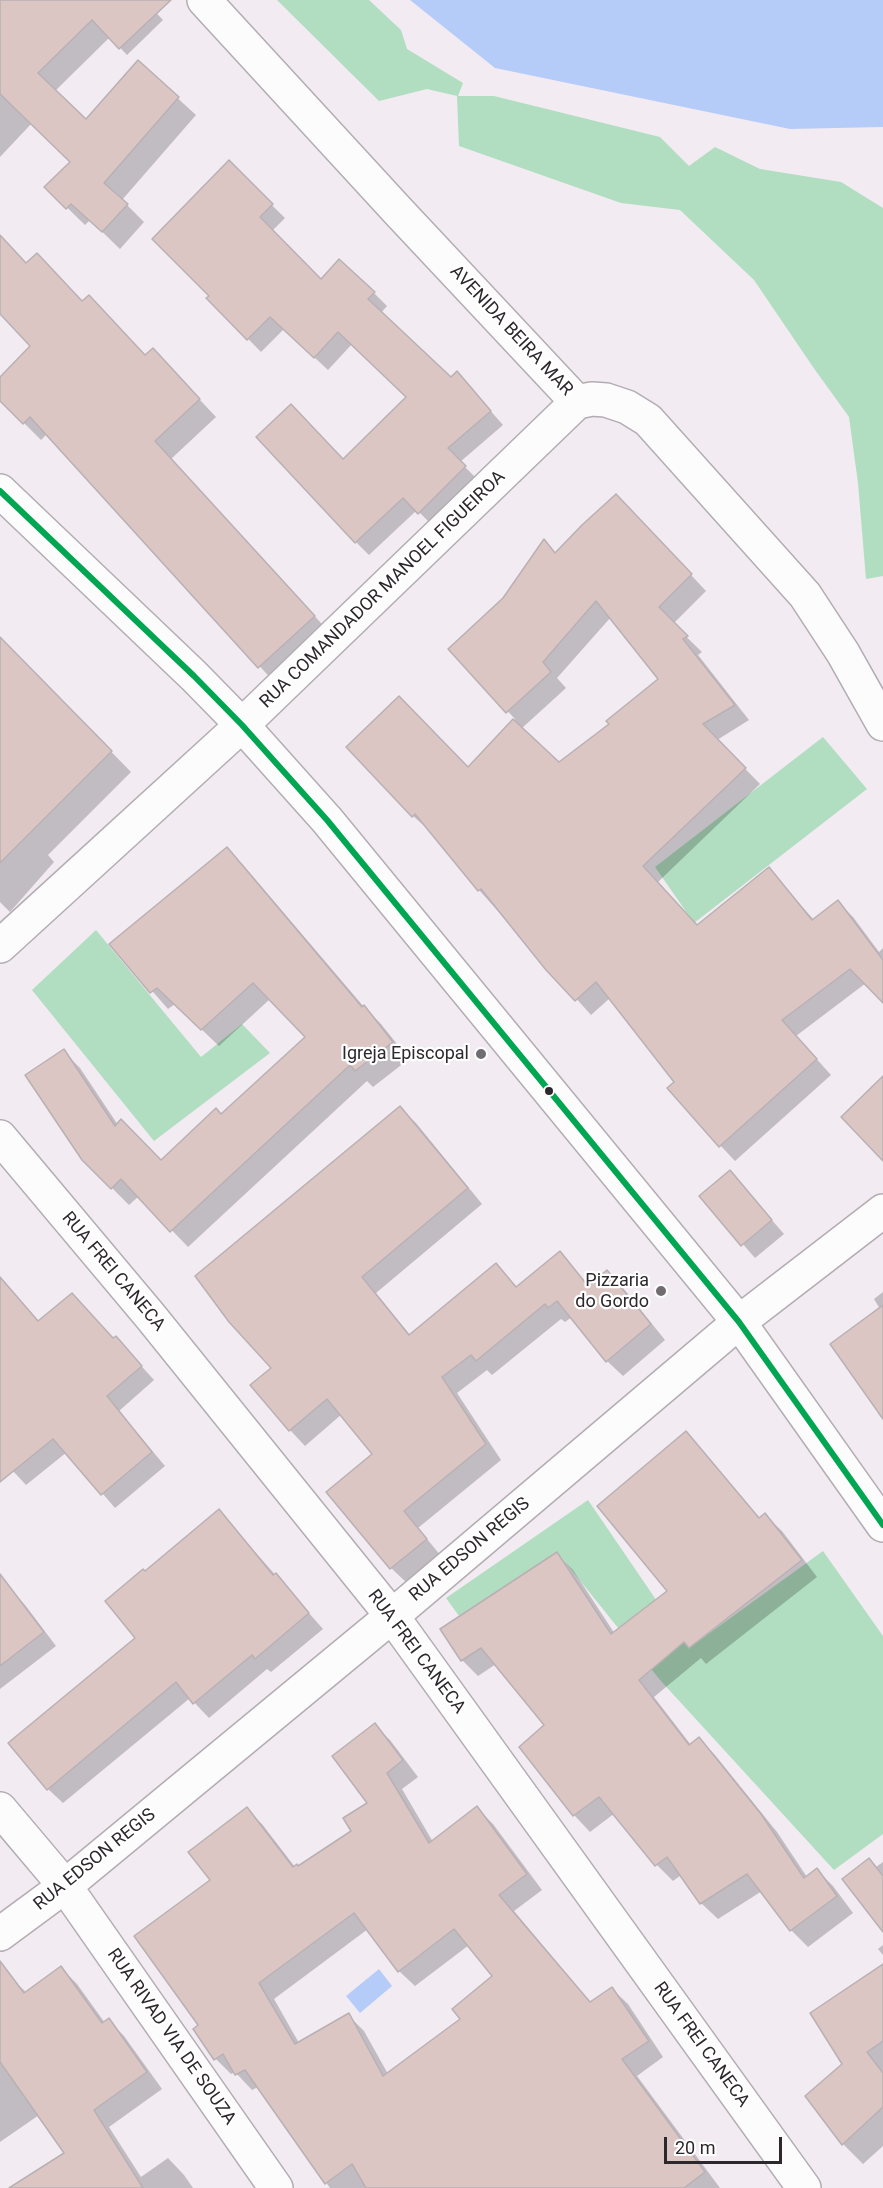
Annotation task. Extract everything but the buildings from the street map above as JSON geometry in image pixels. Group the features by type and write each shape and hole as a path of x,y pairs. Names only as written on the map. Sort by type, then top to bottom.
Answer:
{"street":[{"name":"AVENIDA BEIRA MAR","path":"204,0 577,402 592,399 606,400 627,406 648,420 805,596 843,653 883,724"},
{"name":"RUA COMANDADOR MANOEL FIGUEIROA","path":"0,945 242,725 577,402"},
{"path":"0,491 187,669 242,725 335,829 739,1322 883,1525"},
{"name":"RUA FREI CANECA","path":"0,1137 151,1317 392,1616 804,2188"},
{"name":"RUA EDSON REGIS","path":"0,1934 65,1886 392,1616 739,1322 883,1211"},
{"name":"RUA RIVAD VIA DE SOUZA","path":"0,1809 65,1886 276,2188"}],"green space":[{"path":"277,0 369,0 401,30 407,49 463,83 458,96 494,96 660,137 689,166 715,147 760,169 841,182 883,208 883,576 866,579 858,483 849,417 754,280 680,210 621,203 459,146 457,96 427,89 379,101"},
{"path":"823,737 867,789 694,923 655,867"},
{"path":"96,930 201,1057 242,1024 270,1053 154,1141 32,990"},
{"path":"588,1500 689,1648 823,1551 883,1636 883,1834 834,1870 660,1680 557,1552 459,1616 446,1598"}],"water":[{"path":"410,0 883,0 883,127 790,129 495,68"},
{"path":"379,1969 392,1986 360,2013 346,1996"}],"transit line":[{"path":"0,491 194,676 242,725 327,820 739,1322 883,1525"}],"place":[{"name":"Igreja Episcopal","path":"481,1054"},
{"name":"Pizzaria do Gordo","path":"661,1291"}]}
